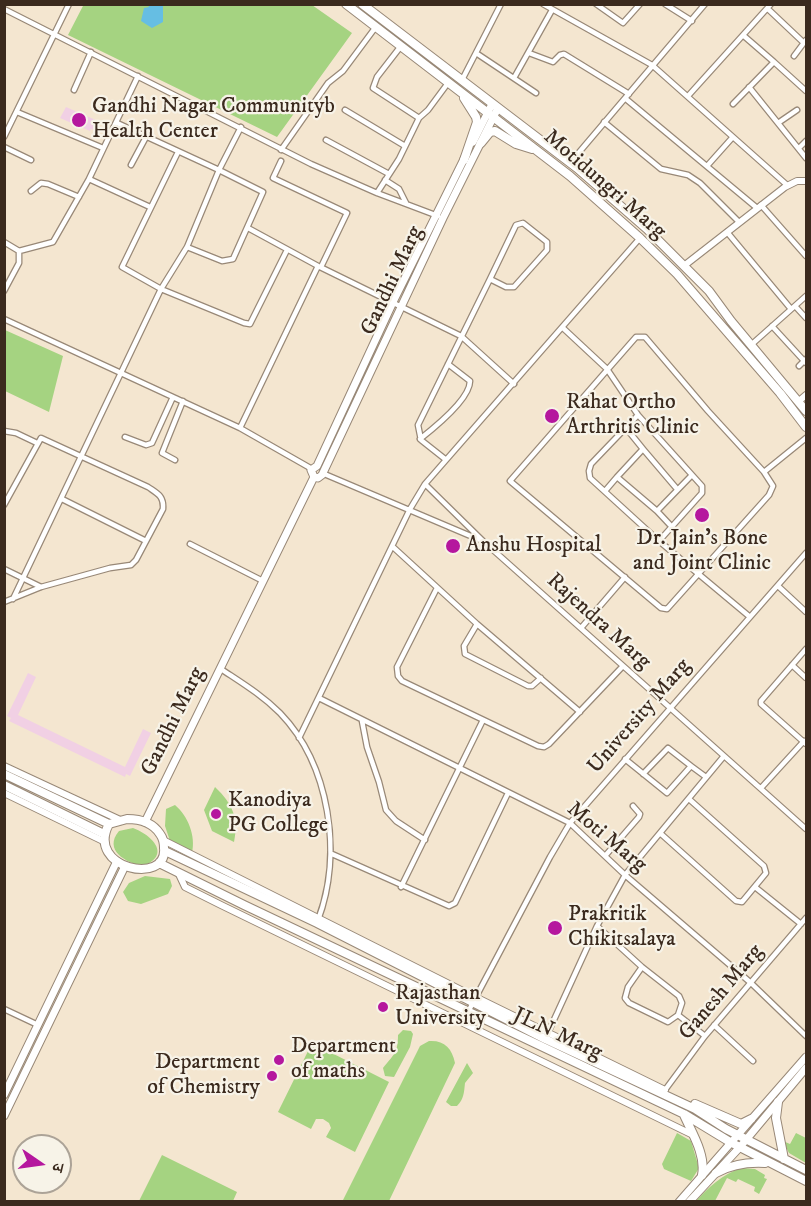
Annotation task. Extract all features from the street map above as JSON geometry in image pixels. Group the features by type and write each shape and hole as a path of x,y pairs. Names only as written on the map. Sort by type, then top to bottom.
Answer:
{"main road":[{"name":"Motidungri Marg","path":"346,4 570,176 640,238 677,274 807,427"},
{"path":"366,6 570,163 639,221 709,291 807,411"},
{"path":"318,470 440,216 464,160 477,122 461,93"},
{"path":"464,160 495,106"},
{"name":"Gandhi Marg","path":"440,216 481,143 490,116"},
{"path":"481,143 490,132 495,131 516,144 537,150"},
{"name":"Gandhi Marg","path":"145,822 314,477 311,474 318,470"},
{"path":"4,774 109,824 120,820 136,819 154,827 163,840 165,851 159,863 140,870 117,861 108,852 104,837 109,824"},
{"path":"4,785 104,837"},
{"name":"JLN Marg","path":"165,851 317,921 663,1091 737,1134 807,1170"},
{"path":"4,1095 117,861"},
{"name":"JLN Marg","path":"159,863 684,1114 770,1164 807,1181"},
{"path":"4,1116 125,866"},
{"path":"679,1202 807,1057"},
{"path":"689,1202 805,1071"},
{"path":"663,1091 734,1122 741,1124 751,1119"},
{"path":"778,1102 776,1118 784,1158"},
{"path":"684,1114 704,1168 702,1175"},
{"path":"716,1173 736,1164 750,1162 770,1164"}],"street":[{"path":"4,137 69,4"},
{"path":"462,80 501,4"},
{"path":"543,4 652,65 787,185"},
{"path":"596,4 623,23 640,4"},
{"path":"665,4 692,21"},
{"path":"570,163 705,4"},
{"path":"688,96 770,7 805,41 794,56"},
{"path":"4,9 241,127 281,150 378,193 440,216"},
{"path":"514,78 552,10"},
{"path":"281,150 328,83 342,71 375,28"},
{"path":"744,36 807,91"},
{"path":"401,46 377,77 372,88 419,118"},
{"path":"74,90 91,52"},
{"path":"476,53 536,93"},
{"path":"530,53 553,63 564,54 627,96 707,166 759,206 807,256"},
{"path":"733,104 774,62"},
{"path":"4,242 19,251 53,242 89,179 138,76"},
{"path":"378,193 399,159 419,118 428,110 448,83"},
{"path":"749,87 807,158"},
{"path":"345,110 405,146"},
{"path":"778,123 797,110"},
{"path":"17,112 103,148"},
{"path":"604,122 660,169 688,175 694,179 739,222"},
{"path":"117,123 262,192 233,259 228,262 222,261 187,247"},
{"path":"13,599 161,289 187,247 219,170 241,127"},
{"path":"131,165 146,137"},
{"path":"707,166 732,138"},
{"path":"327,140 389,174"},
{"path":"799,147 807,141"},
{"path":"4,147 31,160"},
{"path":"178,152 122,267 161,289 250,324 287,250"},
{"path":"240,428 347,213 273,178 281,161"},
{"path":"89,179 150,207"},
{"path":"385,180 399,189 406,203"},
{"path":"685,265 787,185 797,180 807,181"},
{"path":"31,191 41,183 79,197"},
{"path":"445,459 420,439 418,425 516,225 523,223 547,242 547,250 514,287 506,287 490,279"},
{"path":"248,228 320,267 461,336 514,384"},
{"path":"727,231 793,308 807,318"},
{"path":"299,738 410,509 425,484 640,238"},
{"path":"4,291 19,262 19,251"},
{"path":"751,345 807,296"},
{"path":"4,319 240,428 318,470 483,541"},
{"path":"772,326 806,361 800,366"},
{"path":"563,328 607,369 638,415 702,486 702,493 659,541"},
{"path":"636,337 645,338 764,472 773,486 769,495 667,609 661,608 510,481 607,369 636,337"},
{"path":"420,439 437,426 468,390 470,381 448,364"},
{"path":"799,401 807,394"},
{"path":"125,437 146,446 152,443 173,397"},
{"path":"175,459 162,453 183,401"},
{"path":"638,415 591,464 589,471 591,478 659,541 750,617"},
{"path":"626,428 677,489"},
{"path":"4,431 16,433 37,443"},
{"path":"4,505 6,497 41,438 148,487 164,500 163,509 136,560 131,565 110,568 41,587 4,602"},
{"path":"764,472 807,438"},
{"path":"604,491 643,449"},
{"path":"657,511 692,475"},
{"path":"617,477 672,526"},
{"name":"Rajendra Marg","path":"425,484 483,541 807,829"},
{"path":"62,499 146,540"},
{"path":"190,544 263,581"},
{"path":"393,547 477,624 580,712"},
{"name":"University Marg","path":"468,1012 570,822 807,553"},
{"path":"4,569 41,587"},
{"path":"581,628 625,577"},
{"path":"778,586 807,612"},
{"path":"437,588 397,667 398,676 402,681 538,746 544,747 549,744 623,666"},
{"path":"477,624 464,646 465,654 528,686 532,686 541,678"},
{"path":"761,788 805,743 761,704 761,700 807,649"},
{"path":"792,665 807,678"},
{"path":"163,840 317,921 328,884 332,854 322,792 311,761 299,738 282,715 260,693 221,669"},
{"name":"Moti Marg","path":"319,698 570,822 625,875 751,983 807,1036"},
{"path":"401,887 483,720"},
{"path":"362,721 367,747 386,810 396,821 424,840"},
{"path":"643,774 668,747 706,777"},
{"path":"547,1036 597,926 625,875 724,756"},
{"path":"625,759 667,793 691,766"},
{"path":"4,766 120,820"},
{"path":"4,793 104,837"},
{"path":"332,854 401,887 448,906 455,903 508,793"},
{"path":"660,833 736,901 742,902 766,873 764,866 690,799"},
{"path":"605,856 639,817 640,814 633,806"},
{"path":"177,872 186,887 221,905 693,1135"},
{"path":"755,887 801,924"},
{"name":"Ganesh Marg","path":"663,1091 714,1025 807,918"},
{"path":"597,926 642,967 679,996 682,1003 678,1015 668,1022 629,1003 625,998 628,987 642,967"},
{"path":"4,1009 38,1025"},
{"path":"678,1015 705,1036"},
{"path":"714,1025 753,1061"}],"shaded area":[{"name":"Gandhi Nagar Communityb Health Center","path":"66,107 98,121 94,130 90,131 60,118"},
{"path":"28,673 36,677 18,715 125,767 143,729 151,733 130,776 126,774 125,777 9,721 11,718 7,716"}],"green space":[{"path":"84,4 312,5 352,33 277,137 68,35"},
{"path":"5,330 63,356 49,412 5,391"},
{"path":"215,787 233,812 236,826 234,842 212,831 204,810"},
{"path":"175,805 184,815 190,827 193,840 192,853 170,841 165,826 166,809"},
{"path":"133,828 147,835 158,851 152,861 143,866 124,859 115,850 115,838 119,831"},
{"path":"145,876 170,879 172,886 168,894 141,904 128,901 123,892 129,883"},
{"path":"403,1030 411,1031 413,1034 410,1047 394,1077 385,1076 383,1068 394,1054 398,1035"},
{"path":"429,1041 439,1042 446,1046 452,1053 455,1063 389,1201 342,1202 420,1046"},
{"path":"312,1043 389,1082 355,1152 326,1137 331,1128 329,1123 323,1119 316,1119 311,1129 278,1112"},
{"path":"467,1063 473,1073 465,1083 463,1095 457,1106 451,1106 446,1102"},
{"path":"677,1133 691,1141 699,1168 691,1181 664,1169 662,1164"},
{"path":"796,1133 806,1138 806,1163 789,1153 783,1141 790,1144"},
{"path":"162,1155 237,1192 233,1201 139,1201"},
{"path":"742,1168 755,1169 765,1175 764,1178 767,1179 759,1194 754,1191 755,1187 738,1179 736,1182 727,1178 715,1201 695,1202 722,1177"}],"water":[{"path":"148,5 163,5 163,22 152,28 141,21 144,8 149,7"}],"place":[{"name":"Gandhi Nagar Communityb Health Center","path":"79,120"},
{"name":"Rahat Ortho Arthritis Clinic","path":"552,416"},
{"name":"Dr. Jain's Bone and Joint Clinic","path":"702,515"},
{"name":"Anshu Hospital","path":"453,546"},
{"name":"Kanodiya PG College","path":"216,814"},
{"name":"Prakritik Chikitsalaya","path":"555,928"},
{"name":"Rajasthan University","path":"383,1007"},
{"name":"Department of maths","path":"279,1060"},
{"name":"Department of Chemistry","path":"272,1076"}]}
